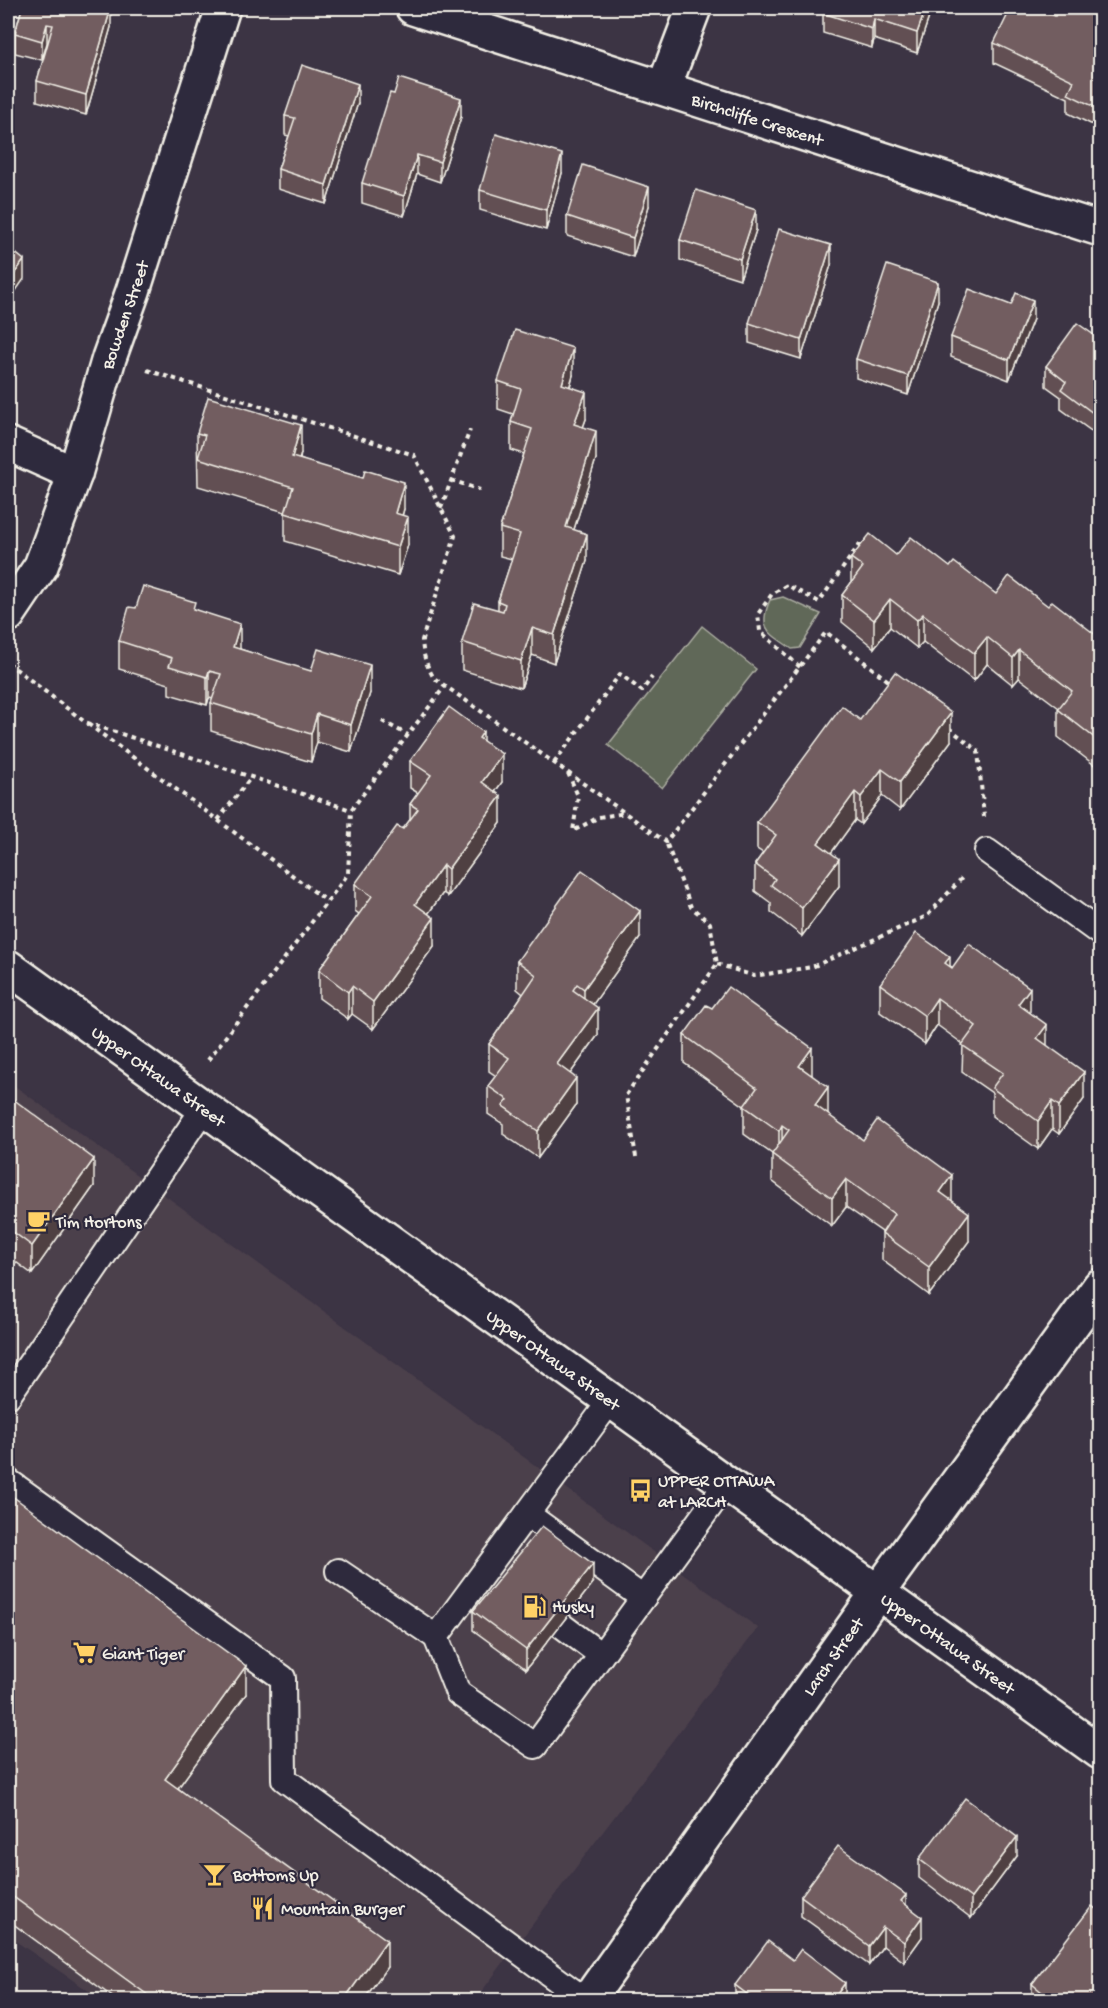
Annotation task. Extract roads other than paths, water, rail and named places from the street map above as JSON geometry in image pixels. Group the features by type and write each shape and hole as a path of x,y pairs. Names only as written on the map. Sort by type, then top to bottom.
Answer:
{"street":[{"name":"Bowden Street","path":"8,615 41,566 75,474 109,358 133,291 223,8"},
{"name":"Birchcliffe Crescent","path":"413,8 1101,229"},
{"path":"664,87 694,8"},
{"path":"8,444 75,474"},
{"name":"Upper Ottawa Street","path":"8,967 1101,1752"},
{"name":"Larch Street","path":"586,2001 878,1592 1101,1286"}],"lane":[{"path":"987,851 1101,933"},
{"path":"8,1396 193,1101"},
{"path":"436,1637 493,1576 527,1514 611,1400"},
{"path":"8,1481 283,1678 284,1779 586,2001"},
{"path":"338,1571 436,1637 459,1693 535,1746 727,1483"},
{"path":"527,1514 642,1598"},
{"path":"561,1625 601,1655"}],"place":[{"name":"Tim Hortons","path":"38,1221"},
{"name":"UPPER OTTAWA at LARCH","path":"640,1490"},
{"name":"Husky","path":"534,1606"},
{"name":"Giant Tiger","path":"84,1653"},
{"name":"Bottoms Up","path":"215,1874"},
{"name":"Mountain Burger","path":"263,1908"}]}
